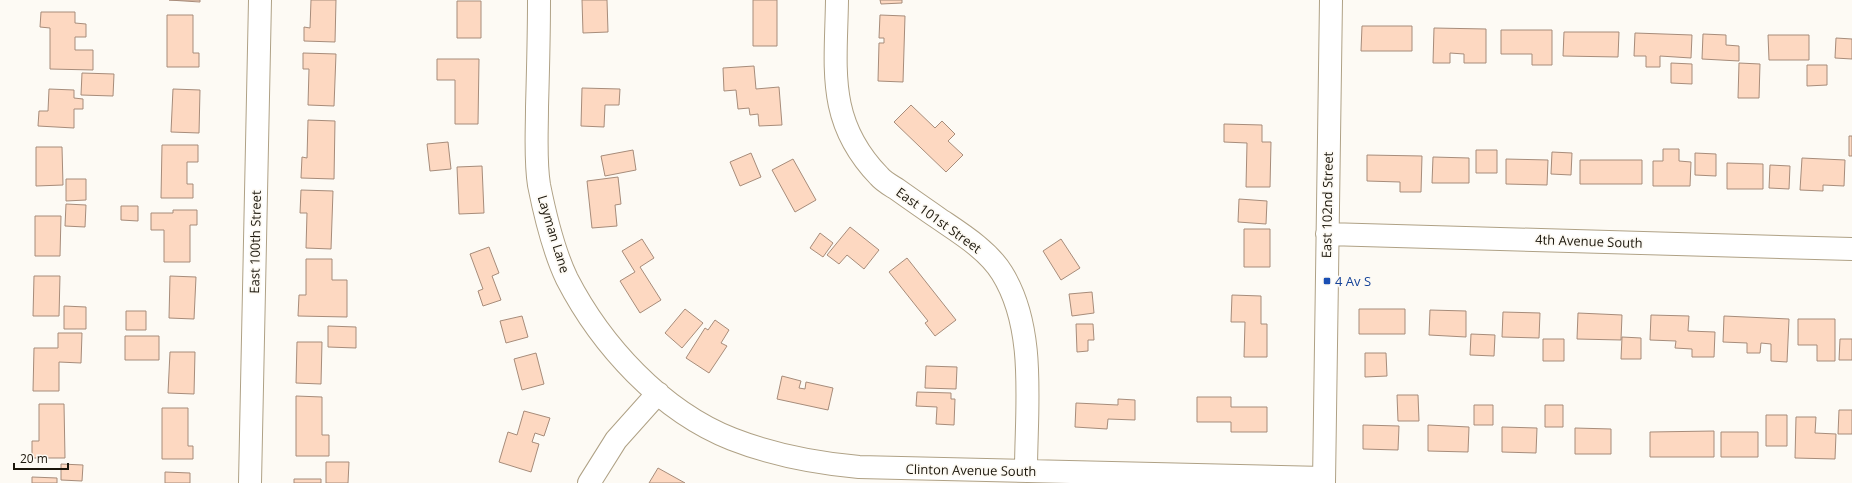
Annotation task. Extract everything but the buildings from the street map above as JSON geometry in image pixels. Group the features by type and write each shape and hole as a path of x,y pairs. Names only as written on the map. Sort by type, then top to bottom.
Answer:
{"street":[{"name":"East 100th Street","path":"250,483 260,0"},
{"name":"Layman Lane","path":"540,0 537,141 539,184 550,232 566,277 591,320 622,360 658,393"},
{"name":"East 101st Street","path":"837,0 837,100 846,129 857,148 880,177 982,250 1002,272 1015,298 1024,328 1027,357 1026,471"},
{"name":"East 102nd Street","path":"1324,481 1331,0"},
{"name":"4th Avenue South","path":"1327,234 1852,249"},
{"name":"Clinton Avenue South","path":"658,393 692,418 731,439 772,452 815,463 859,467 1324,481"},
{"path":"589,483 616,440 658,393"}],"place":[{"name":"4 Av S","path":"1327,281"}]}
